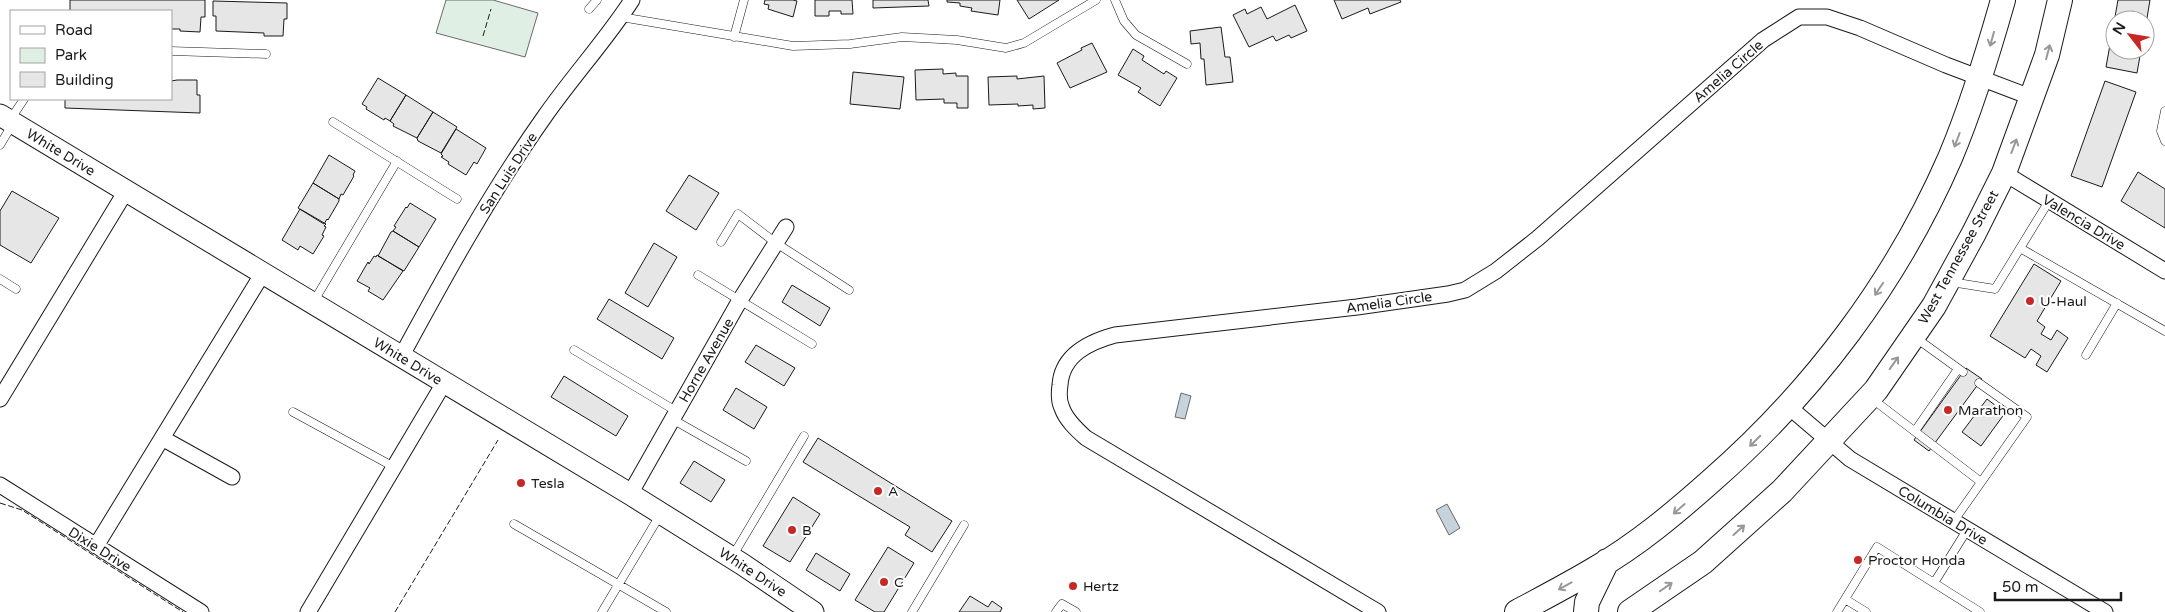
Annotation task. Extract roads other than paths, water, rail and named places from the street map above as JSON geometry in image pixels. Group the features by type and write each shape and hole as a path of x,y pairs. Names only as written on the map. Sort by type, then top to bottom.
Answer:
{"main road":[{"path":"1517,612 1607,561 1671,516 1740,456 1790,406 1853,327 1902,253 1950,158 1980,78 2003,0"},
{"name":"West Tennessee Street","path":"1630,612 1703,562 1782,491 1870,397 1913,336 1934,306 2004,173 2033,98 2047,55 2060,0"},
{"path":"1586,612 1587,602 1607,561"}],"street":[{"name":"San Luis Drive","path":"401,357 491,196 546,115 626,6"},
{"name":"Amelia Circle","path":"1378,612 1086,438 1070,423 1062,408 1061,377 1068,361 1079,350 1096,340 1115,335 1357,306 1465,290 1496,271 1538,238 1763,40 1788,22 1799,17 1827,17 1860,28 2033,98"},
{"name":"White Drive","path":"8,120 630,494 732,557 813,612"},
{"name":"Valencia Drive","path":"2004,173 2165,271"},
{"path":"0,398 126,191"},
{"name":"Horne Avenue","path":"630,494 740,300 786,227"},
{"path":"96,546 263,273"},
{"path":"308,612 444,383"},
{"name":"Columbia Drive","path":"1790,406 1850,459 2105,612"},
{"path":"162,438 232,476"},
{"name":"Dixie Drive","path":"0,485 201,612"}],"lane":[{"path":"589,9 597,0"},
{"path":"734,37 744,0"},
{"path":"626,6 734,37 793,46 850,44 902,37 932,38 1006,48 1024,42 1096,0"},
{"path":"1115,0 1124,21 1136,35 1187,64"},
{"path":"172,51 266,54"},
{"path":"0,145 8,120 23,100"},
{"path":"2165,112 2161,131 2165,141"},
{"path":"333,122 458,198"},
{"path":"312,303 398,161"},
{"path":"1947,281 1995,289 2049,201"},
{"path":"721,242 738,214 776,243 849,290"},
{"path":"2020,248 2165,331"},
{"path":"698,275 812,344"},
{"path":"0,279 16,289"},
{"path":"2086,354 2117,303"},
{"path":"1913,336 1960,370 1915,431"},
{"path":"574,350 746,461"},
{"path":"1953,522 2026,417 1978,383"},
{"path":"1870,397 1981,482"},
{"path":"293,412 394,468"},
{"path":"732,557 804,436"},
{"path":"602,612 661,514"},
{"path":"514,524 619,584 661,611"},
{"path":"912,612 964,525"},
{"path":"1934,583 1967,530"},
{"path":"1837,612 1877,548 1980,612"},
{"path":"1845,599 1866,612"},
{"path":"1056,612 1062,604 1076,612"}],"place":[{"name":"U-Haul","path":"2030,301"},
{"name":"Marathon","path":"1948,410"},
{"name":"Tesla","path":"521,483"},
{"name":"A","path":"878,491"},
{"name":"B","path":"792,530"},
{"name":"Proctor Honda","path":"1858,560"},
{"name":"C","path":"884,582"},
{"name":"Hertz","path":"1073,586"}]}
